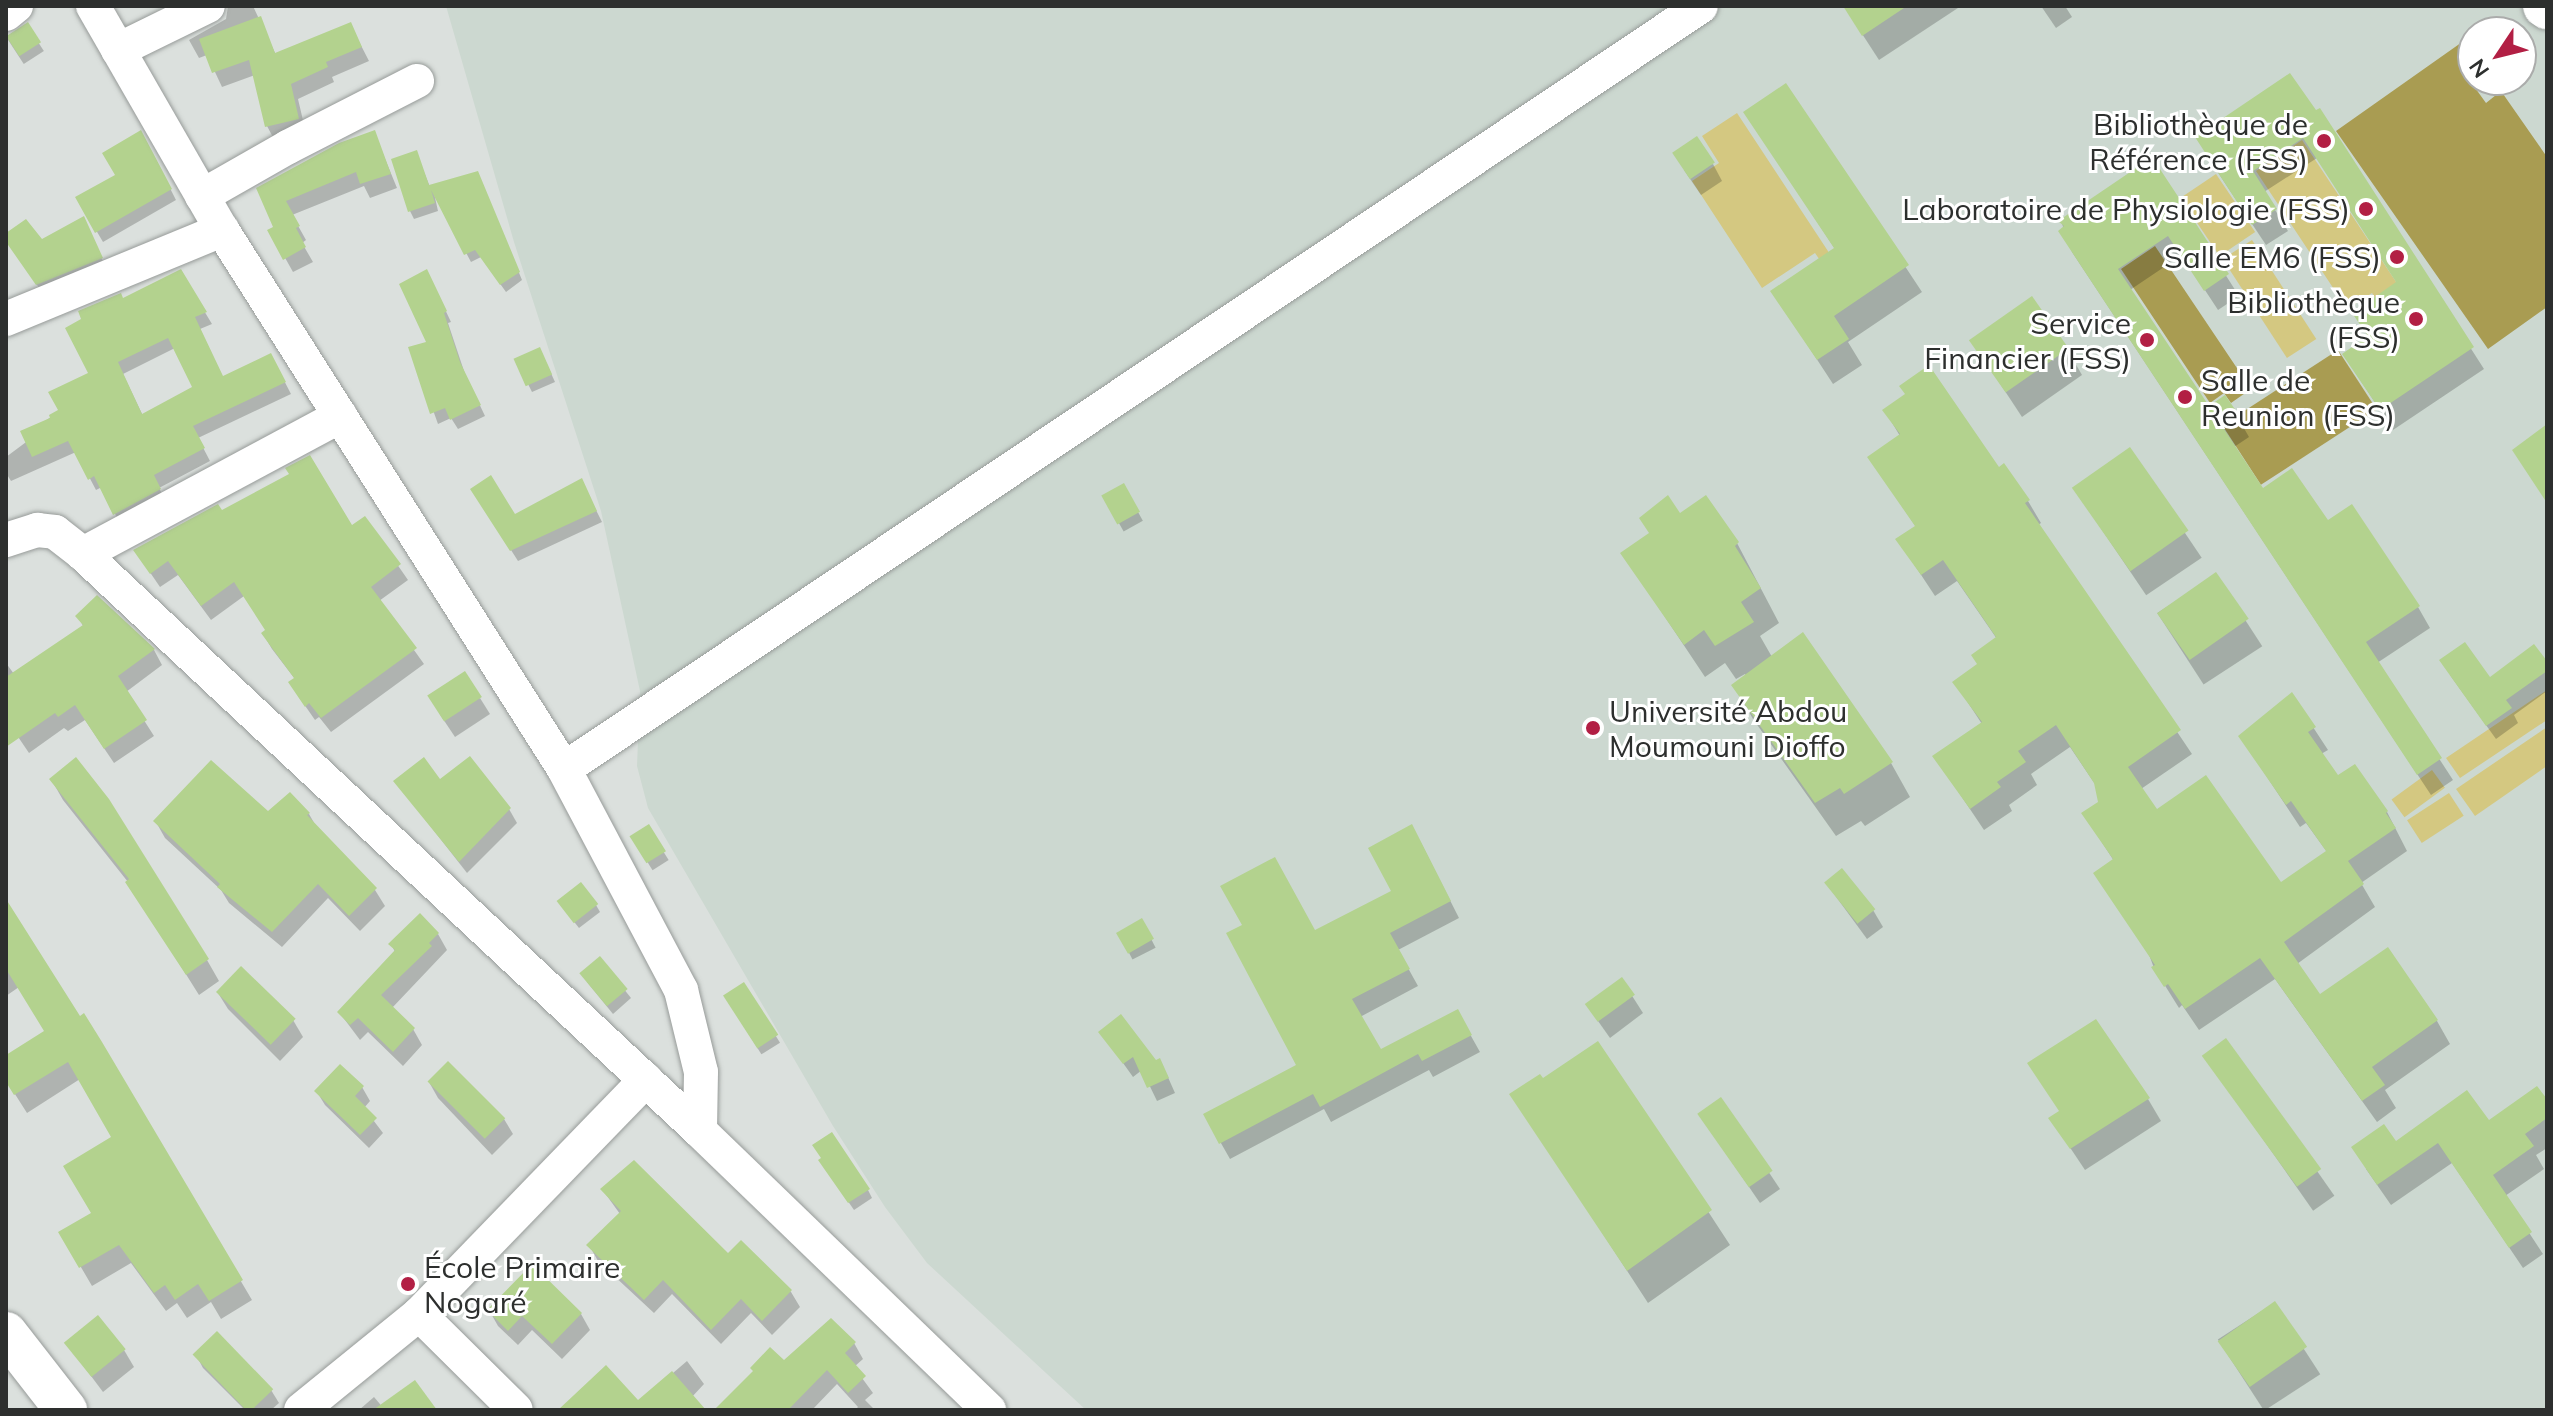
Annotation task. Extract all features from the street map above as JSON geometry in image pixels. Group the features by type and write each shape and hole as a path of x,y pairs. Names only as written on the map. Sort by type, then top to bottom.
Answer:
{"street":[{"path":"6,14 16,6"},
{"path":"93,6 222,230 564,769 681,990 701,1072 700,1131"},
{"path":"118,50 208,6"},
{"path":"564,769 1701,6"},
{"path":"202,196 288,147 417,81"},
{"path":"6,319 222,230"},
{"path":"83,554 340,416"},
{"path":"6,540 37,530 55,532 83,554 700,1131 989,1410"},
{"path":"301,1410 419,1314 646,1080"},
{"path":"419,1314 516,1410"},
{"path":"6,1333 66,1410"}],"shaded area":[{"name":"Université Abdou Moumouni Dioffo","path":"446,6 2547,6 2547,1410 1086,1410 927,1263 885,1207 833,1126 648,808 637,766 640,691 601,511 514,242"},
{"path":"2457,46 2457,96 2481,96 2486,103 2495,96 2504,96 2547,157 2547,307 2488,349 2336,131"},
{"path":"1737,113 1851,286 1837,285 1815,253 1762,288 1692,181 1719,163 1702,136"},
{"path":"2302,140 2406,297 2384,311 2372,293 2347,309 2256,171"},
{"path":"2216,174 2255,232 2219,256 2180,198"},
{"path":"2252,240 2316,339 2287,358 2223,259"},
{"path":"2155,246 2251,389 2231,403 2224,393 2210,403 2121,269"},
{"path":"2338,350 2377,410 2261,485 2222,425"},
{"path":"2547,690 2547,720 2460,778 2446,758"},
{"path":"2547,727 2547,766 2475,816 2456,789"},
{"path":"2432,770 2445,788 2404,817 2392,799"},
{"path":"2449,793 2464,816 2422,843 2407,820"}],"building":[{"path":"1843,6 1907,6 1862,36"},
{"path":"261,16 275,53 351,22 362,47 326,62 328,67 291,84 299,119 265,127 249,60 212,73 199,39"},
{"path":"28,22 41,42 19,56 6,36"},
{"path":"2290,73 2316,110 2320,108 2474,347 2380,410 2342,354 2368,336 2352,313 2396,282 2303,138 2253,171 2277,209 2252,225 2195,137"},
{"path":"1786,83 1909,265 1834,316 1849,339 1817,360 1770,291 1834,248 1743,112"},
{"path":"141,130 172,189 95,233 75,197 115,175 102,153"},
{"path":"375,130 391,174 360,184 356,172 286,201 300,226 296,228 306,247 283,260 267,230 273,227 256,188 339,143"},
{"path":"1697,136 1715,163 1690,179 1672,153"},
{"path":"417,150 429,185 478,171 520,272 500,285 475,250 464,255 431,190 435,203 408,212 391,159"},
{"path":"2145,162 2151,167 2156,163 2229,274 2204,291 2168,236 2118,269 2209,406 2225,395 2239,415 2222,426 2263,488 2292,468 2328,520 2352,504 2420,606 2366,642 2442,758 2417,775 2058,231 2064,226 2058,221"},
{"path":"84,216 103,258 36,285 6,242 6,233 26,219 42,239"},
{"path":"181,269 207,312 195,317 223,376 271,353 286,382 193,426 205,448 154,475 161,489 113,515 94,476 88,480 68,441 32,457 20,431 50,418 49,415 58,410 48,392 88,373 65,328 81,319 78,311 121,293 123,298","holes":["168,338 192,387 142,414 118,362"]},
{"path":"427,269 447,311 444,313 460,362 481,405 450,420 445,408 430,414 408,347 426,342 399,284"},
{"path":"2032,296 2069,348 2006,393 1969,340"},
{"path":"540,347 552,374 526,386 514,359"},
{"path":"1929,365 1999,467 2004,463 2030,500 2025,503 2181,730 2128,767 2157,809 2206,775 2281,882 2326,851 2291,801 2286,805 2238,736 2292,692 2316,727 2308,732 2338,775 2355,764 2388,811 2386,813 2396,828 2348,861 2364,884 2284,942 2320,994 2388,947 2438,1020 2372,1067 2385,1085 2362,1101 2260,958 2185,1009 2168,984 2164,987 2151,967 2155,965 2093,873 2113,859 2081,813 2098,802 2094,783 2056,725 2018,751 2026,762 1997,782 2001,787 1970,809 1932,756 1982,722 1952,682 1977,664 1971,655 1996,637 1943,560 1921,575 1895,539 1915,526 1867,457 1900,434 1882,410 1905,394 1899,386"},
{"path":"2547,424 2547,503 2512,450"},
{"path":"2130,447 2189,531 2130,571 2072,488"},
{"path":"310,455 352,525 365,516 401,564 371,587 417,648 321,718 309,703 305,707 288,682 294,678 261,633 265,630 234,582 201,606 168,561 150,574 133,550 218,504 222,510 289,474 285,468"},
{"path":"491,475 515,514 582,478 597,511 510,551 470,489"},
{"path":"1124,483 1140,512 1117,524 1101,496"},
{"path":"1668,495 1680,513 1706,495 1739,542 1735,546 1761,588 1741,602 1754,622 1715,646 1704,630 1684,645 1620,553 1649,533 1639,518"},
{"path":"2216,572 2249,619 2190,660 2157,613"},
{"path":"97,595 155,649 118,676 147,720 104,749 75,705 58,717 55,713 6,747 6,677 83,625 75,616"},
{"path":"1803,632 1893,762 1844,794 1840,788 1815,803 1731,685"},
{"path":"2465,642 2490,677 2534,644 2547,661 2547,671 2506,700 2512,708 2486,726 2439,660"},
{"path":"465,671 482,697 444,722 427,696"},
{"path":"470,756 511,808 459,862 393,781 424,757 440,779"},
{"path":"76,757 109,799 209,959 186,975 125,882 129,879 49,779"},
{"path":"211,760 268,811 290,792 310,813 307,815 377,888 349,916 318,884 272,932 217,887 220,884 153,821"},
{"path":"649,824 666,851 646,863 629,836"},
{"path":"1412,824 1451,901 1390,933 1410,969 1352,999 1381,1049 1458,1009 1472,1035 1422,1061 1418,1054 1320,1107 1313,1094 1219,1144 1203,1114 1296,1065 1226,933 1242,925 1220,886 1275,857 1315,930 1391,891 1368,848"},
{"path":"1842,868 1875,909 1857,924 1824,882"},
{"path":"581,882 598,904 574,923 557,901"},
{"path":"6,899 80,1016 84,1013 243,1280 209,1301 198,1284 175,1300 165,1285 154,1293 119,1245 79,1268 58,1232 91,1213 63,1166 111,1137 68,1062 14,1095 6,1082 6,1055 44,1031 6,969"},
{"path":"420,913 439,933 429,943 432,946 381,995 415,1028 393,1052 358,1018 350,1025 337,1012 395,950 388,944"},
{"path":"1142,918 1154,939 1128,954 1116,933"},
{"path":"600,956 628,989 607,1006 579,973"},
{"path":"241,966 296,1019 271,1045 216,992"},
{"path":"1622,977 1635,995 1598,1022 1585,1004"},
{"path":"744,982 778,1035 757,1048 723,996"},
{"path":"1121,1014 1156,1060 1160,1058 1169,1078 1147,1088 1133,1057 1123,1064 1098,1032"},
{"path":"2096,1019 2150,1098 2070,1149 2048,1118 2059,1111 2027,1063"},
{"path":"2226,1038 2321,1169 2297,1187 2202,1056"},
{"path":"1598,1041 1712,1210 1627,1271 1509,1094 1540,1074 1543,1078"},
{"path":"448,1061 505,1118 485,1139 427,1082"},
{"path":"340,1064 364,1086 355,1096 377,1118 360,1135 314,1091"},
{"path":"2537,1086 2547,1099 2547,1118 2525,1134 2534,1146 2493,1175 2532,1232 2509,1248 2438,1143 2377,1185 2351,1147 2384,1124 2396,1141 2467,1090 2489,1120"},
{"path":"1721,1097 1773,1171 1749,1187 1697,1114"},
{"path":"832,1132 870,1189 848,1203 818,1160 821,1158 812,1145"},
{"path":"634,1160 728,1253 741,1240 792,1290 762,1321 741,1299 711,1330 663,1280 644,1300 586,1245 621,1211 600,1189"},
{"path":"532,1264 582,1313 552,1344 522,1316 508,1331 487,1310"},
{"path":"2275,1301 2307,1347 2250,1387 2218,1341"},
{"path":"98,1315 126,1349 91,1377 64,1343"},
{"path":"831,1318 856,1342 845,1353 866,1376 848,1393 827,1370 788,1410 714,1410 753,1371 750,1368 770,1347 784,1360"},
{"path":"217,1331 273,1389 252,1410 246,1410 193,1355"},
{"path":"606,1365 638,1400 672,1371 706,1410 558,1410"},
{"path":"415,1380 437,1410 373,1410"}],"place":[{"name":"Bibliothèque de Référence (FSS)","path":"2324,141"},
{"name":"Laboratoire de Physiologie (FSS)","path":"2366,209"},
{"name":"Salle EM6 (FSS)","path":"2397,257"},
{"name":"Bibliothèque (FSS)","path":"2416,319"},
{"name":"Service Financier (FSS)","path":"2147,340"},
{"name":"Salle de Reunion (FSS)","path":"2185,397"},
{"name":"Université Abdou Moumouni Dioffo","path":"1593,728"},
{"name":"École Primaire Nogaré","path":"408,1284"}]}
